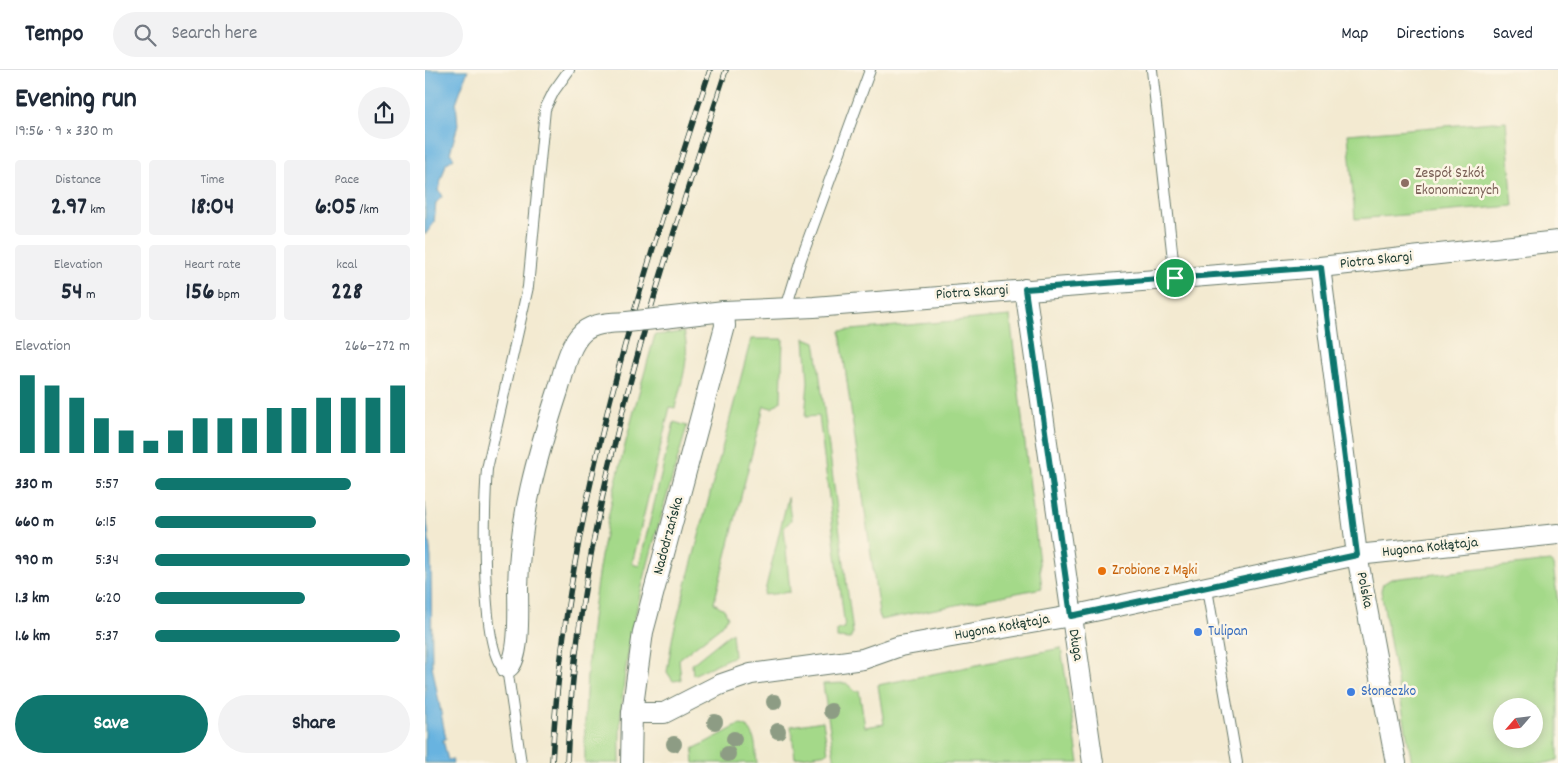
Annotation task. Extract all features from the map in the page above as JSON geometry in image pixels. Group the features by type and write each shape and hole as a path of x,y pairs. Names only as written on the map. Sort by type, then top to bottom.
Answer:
{"street":[{"name":"Piotra Skargi","path":"507,668 514,660 517,644 520,544 538,453 566,365 575,343 588,329 600,324 724,311 786,308 1321,267 1558,241"},
{"name":"Polska","path":"1321,267 1357,555 1396,763"},
{"name":"Długa","path":"1025,289 1093,763"},
{"name":"Nadodrzańska","path":"631,763 632,713 643,632 725,326 724,311"},
{"name":"Hugona Kołłątaja","path":"632,713 664,713 719,685 753,674 863,659 900,646 1071,616 1207,589 1357,555 1557,538"}],"lane":[{"path":"521,763 507,668 503,668 497,660 491,637 486,566 486,479 528,286 545,109 554,91 569,70"},
{"path":"786,308 801,258 870,70"},
{"path":"1152,70 1175,278"},
{"path":"1207,589 1237,763"}],"green space":[{"path":"1506,121 1513,206 1355,219 1348,134"},
{"path":"1010,316 1042,588 880,620 840,331"},
{"path":"684,332 686,361 682,380 675,408 670,407 632,564 639,566 674,422 687,426 652,550 632,635 625,677 620,763 585,763 586,691 592,619 602,548 617,478 655,335"},
{"path":"805,338 815,342 816,347 853,633 850,639 837,638 837,630 845,628 819,416 805,417 808,382"},
{"path":"751,339 783,339 781,401 772,408 764,406 714,603 724,609 728,617 720,627 679,659 681,680 673,681 667,672 673,634"},
{"path":"788,497 791,520 784,528 790,592 764,595"},
{"path":"1550,561 1553,565 1558,604 1558,760 1546,763 1412,763 1381,591 1383,584 1391,579"},
{"path":"732,632 734,656 693,675 692,664"},
{"path":"1061,648 1079,763 835,763 823,684 846,683 856,692 859,690 865,727 884,724 878,685"},
{"path":"823,721 828,753 795,758 791,726"},
{"path":"739,725 745,726 752,734 757,763 694,763 693,749"}],"water":[{"path":"425,70 468,70 456,103 458,125 450,153 454,158 446,164 438,191 442,194 442,197 436,203 434,223 425,235"},
{"path":"425,502 431,558 432,665 446,739 443,740 448,760 452,759 453,763 425,763"}],"railway":[{"path":"552,763 559,674 571,586 587,499 630,325 682,154 710,70"},
{"path":"567,763 573,674 585,586 602,498 646,325 726,70"}],"place":[{"name":"Zespół Szkół Ekonomicznych","path":"1405,183"},
{"name":"Zrobione z Mąki","path":"1102,571"},
{"name":"Tulipan","path":"1198,632"},
{"name":"Słoneczko","path":"1351,692"}],"route":[{"path":"1321,267 1357,555 1207,589 1071,616 1025,289 1175,278 1321,267"}]}
